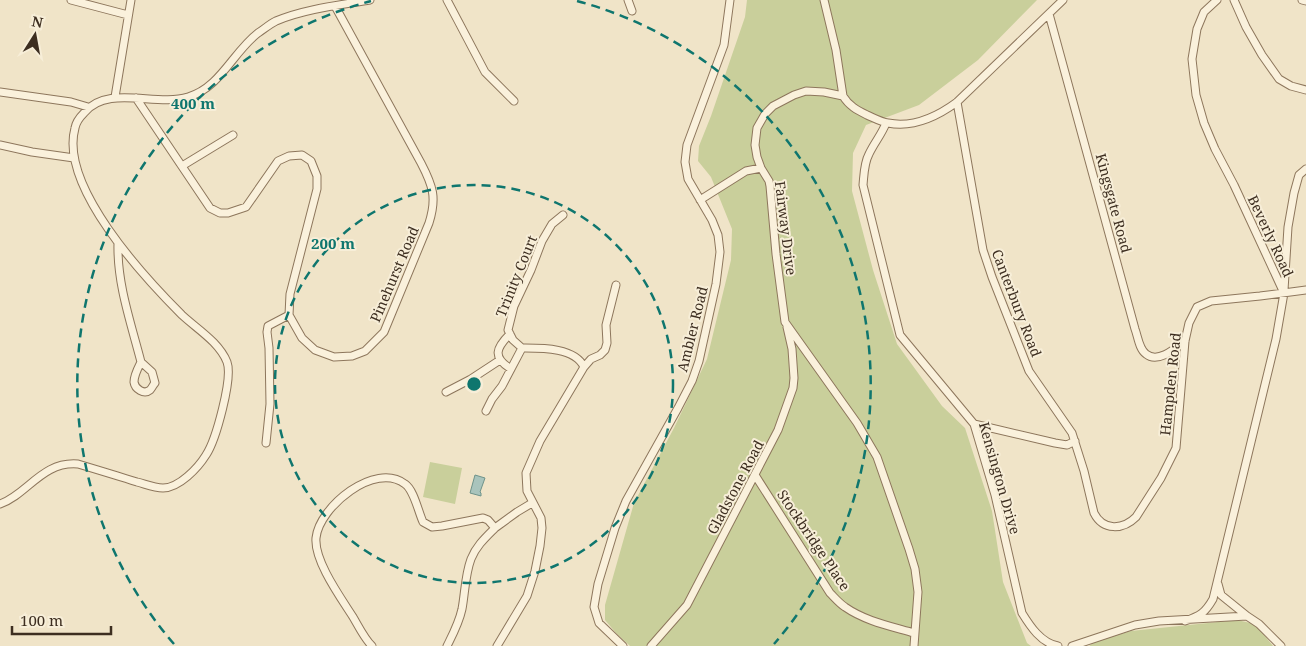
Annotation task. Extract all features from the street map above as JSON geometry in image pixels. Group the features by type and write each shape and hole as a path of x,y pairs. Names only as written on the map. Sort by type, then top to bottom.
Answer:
{"street":[{"path":"71,0 128,15"},
{"path":"115,97 131,0"},
{"path":"0,504 9,501 48,471 70,464 78,464 163,488 177,484 190,474 206,455 220,419 226,393 228,364 219,349 168,302 118,244 91,203 81,182 74,158 73,141 75,126 88,107 115,97 173,100 187,98 201,92 230,65 256,35 275,22 297,14 370,0"},
{"path":"447,0 485,72 514,101"},
{"path":"628,0 632,11"},
{"name":"Ambler Road","path":"623,646 600,623 594,607 598,584 614,528 626,500 692,381 699,361 716,284 720,252 718,235 688,179 685,162 690,136 724,45 730,0"},
{"path":"824,0 836,50 843,96 849,105 858,110 886,123 895,124 916,122 945,111 957,102 1063,0"},
{"name":"Beverly Road","path":"1185,620 1197,617 1205,612 1213,599 1272,358 1284,293 1234,185 1215,149 1204,123 1196,95 1192,59 1197,29 1204,12 1217,0"},
{"path":"1234,0 1246,27 1279,79 1291,86 1306,90"},
{"path":"1302,0 1306,1"},
{"name":"Pinehurst Road","path":"289,315 302,338 315,350 334,357 352,356 365,351 384,332 433,211 433,195 430,181 336,6"},
{"name":"Kingsgate Road","path":"1049,14 1141,347 1147,355 1154,357 1162,356 1176,349 1185,341"},
{"name":"Fairway Drive","path":"843,96 806,91 773,106 765,114 757,128 755,145 761,168 770,186 776,254 786,322 857,423 877,458 909,549 915,569 918,592 914,646"},
{"path":"0,92 71,102 88,107"},
{"path":"136,98 210,208 228,213 246,207 278,161 289,156 302,155 311,161 317,176 317,189 290,294 289,315 268,326 270,404 266,443"},
{"name":"Canterbury Road","path":"957,102 983,250 992,277 1029,372 1072,432 1075,441"},
{"name":"Kensington Drive","path":"886,123 868,156 864,170 863,185 900,335 974,424 994,495 1022,613 1029,625 1041,637 1058,646"},
{"path":"182,166 233,135"},
{"path":"0,146 74,158"},
{"path":"700,200 746,171 761,168"},
{"path":"1284,293 1288,227 1294,193 1299,175 1306,169"},
{"name":"Trinity Court","path":"522,348 513,340 508,330 514,306 542,241 552,224 563,215"},
{"path":"118,244 120,278 141,362"},
{"path":"497,646 527,596 540,546 541,518 526,491 526,473 540,441 584,367 591,359 600,355 605,350 607,343 606,325 616,285"},
{"name":"Hampden Road","path":"1075,441 1092,507 1097,519 1105,525 1115,528 1131,522 1161,478 1176,448 1185,341 1189,323 1197,307 1211,301 1306,290"},
{"name":"Gladstone Road","path":"651,646 687,604 778,430 793,388 794,378 792,349 786,322"},
{"path":"510,334 502,343 498,353 500,360 511,369"},
{"path":"486,411 522,348 548,349 567,353 581,361 584,367"},
{"path":"446,392 471,379 500,360"},
{"path":"974,424 1056,443 1066,444 1075,441"},
{"name":"Stockbridge Place","path":"755,474 830,593 843,606 856,614 874,622 914,633"},
{"path":"372,646 329,578 319,557 317,547 316,537 319,527 327,513 345,494 364,483 381,478 397,479 406,484 410,489 423,522 432,527 483,518 488,520 495,528"},
{"path":"447,646 457,626 462,610 467,571 480,543 495,528 532,503"},
{"path":"1218,582 1221,595 1259,624 1281,646"},
{"path":"1072,646 1134,625 1159,621 1247,616"},
{"path":"1082,646 1090,640"}],"green space":[{"path":"747,0 1037,0 978,60 919,105 866,125 853,153 852,191 873,270 897,344 942,406 965,428 992,511 1003,582 1027,643 1031,646 630,646 605,620 605,605 634,503 674,428 707,359 731,260 732,229 711,177 698,161 699,146 745,17"},
{"path":"430,462 462,468 455,504 423,497"},
{"path":"1237,620 1255,624 1273,646 1089,646 1094,642 1131,631"}],"water":[{"path":"475,475 485,478 480,492 481,496 470,493"}]}
